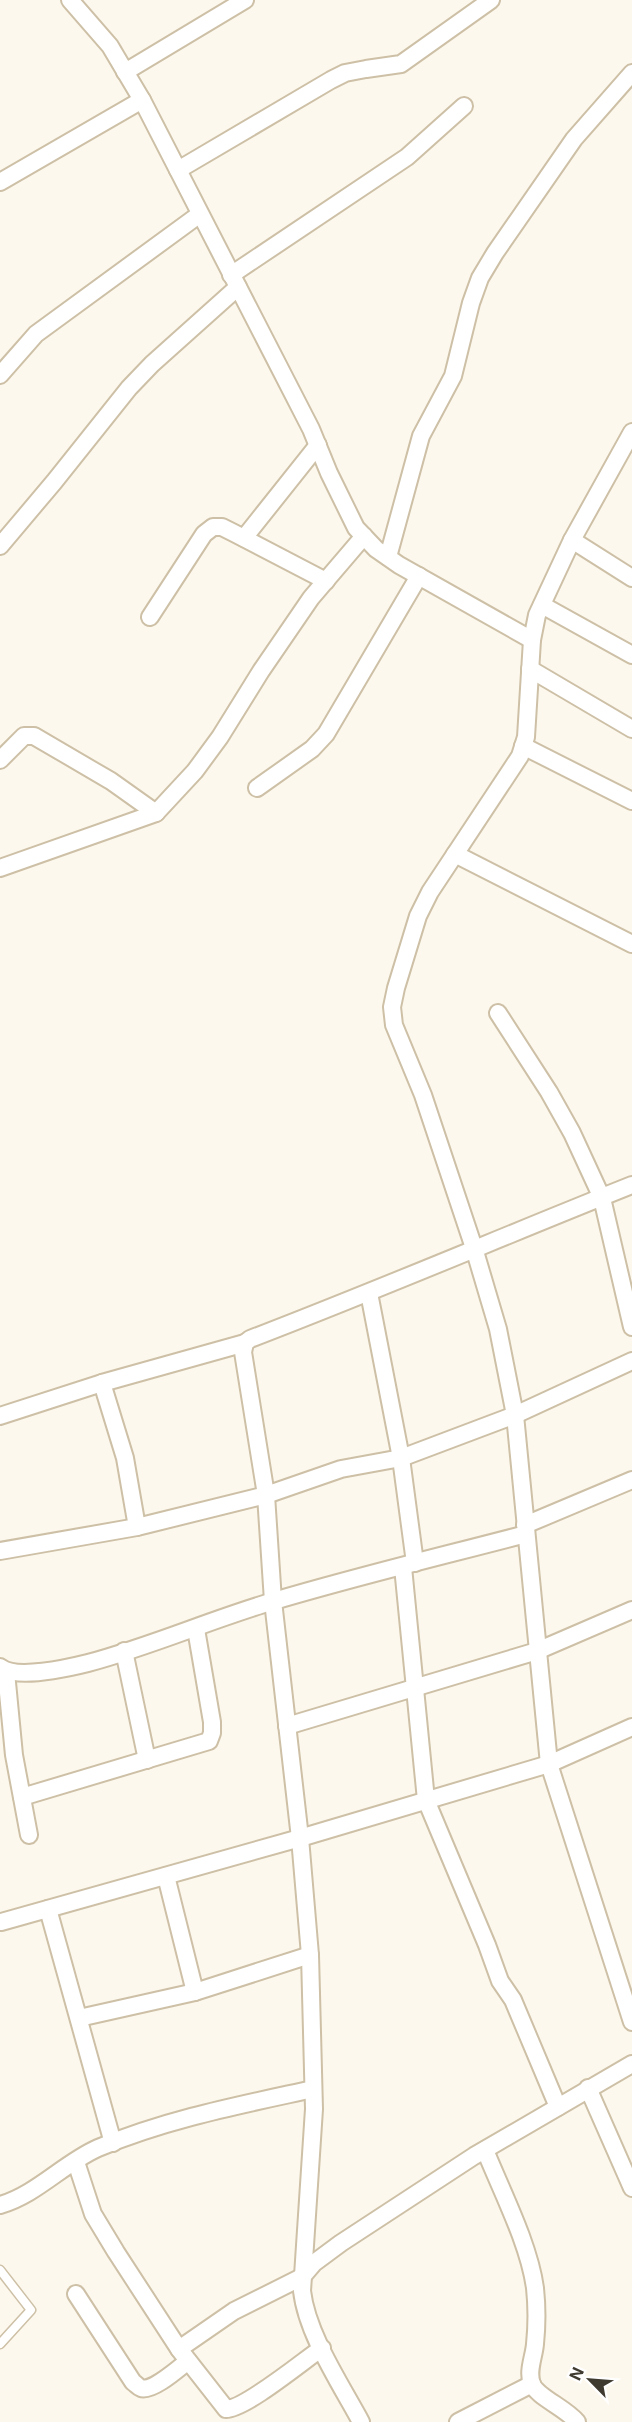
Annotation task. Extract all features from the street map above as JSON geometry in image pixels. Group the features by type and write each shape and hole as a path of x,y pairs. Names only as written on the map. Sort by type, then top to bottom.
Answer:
{"street":[{"path":"70,0 110,46 142,100 318,445 356,528 376,549 388,557 532,640"},
{"path":"125,72 246,0"},
{"path":"178,170 331,80 356,71 401,64 491,0"},
{"path":"388,557 421,436 453,376 471,303 480,278 574,139 632,73"},
{"path":"0,182 142,100"},
{"path":"0,546 129,388 235,281 407,157 464,106"},
{"path":"0,375 36,334 200,214"},
{"path":"632,432 572,540 537,615 532,640 526,737 520,756 430,892 418,916 392,1007 393,1024 423,1095 474,1248 498,1329 515,1415 549,1764 632,2022"},
{"path":"244,538 318,445"},
{"path":"150,617 204,534 213,527 222,527 326,581"},
{"path":"0,868 156,813 195,771 220,737 261,671 326,581 364,536"},
{"path":"572,540 632,578"},
{"path":"257,788 312,749 326,734 419,576"},
{"path":"542,605 632,655"},
{"path":"530,669 632,729"},
{"path":"0,760 24,736 34,735 111,781 156,813"},
{"path":"523,746 632,801"},
{"path":"455,854 632,944"},
{"path":"498,1013 549,1092 572,1133 602,1198 632,1327"},
{"path":"0,1416 102,1383 245,1343 250,1339 369,1293 632,1185"},
{"path":"369,1293 401,1458 415,1689 426,1800 500,1981 513,2000 558,2107"},
{"path":"245,1343 243,1352 266,1496 273,1601 300,1838 310,1955 314,2109 302,2277 304,2306 321,2348 361,2422"},
{"path":"0,1551 137,1527 266,1496 341,1469 401,1458 515,1415 632,1361"},
{"path":"102,1383 125,1458 137,1527"},
{"path":"29,1835 14,1755 3,1670 20,1674 87,1663 196,1629 273,1601 409,1565 525,1529 632,1480"},
{"path":"287,1726 537,1651 632,1610"},
{"path":"22,1797 209,1741 212,1733 196,1629"},
{"path":"124,1651 147,1760"},
{"path":"1,1922 300,1838 549,1764 632,1727"},
{"path":"166,1875 195,1992"},
{"path":"48,1909 113,2143"},
{"path":"79,2018 195,1992 310,1955"},
{"path":"76,2294 133,2382 141,2388 149,2388 158,2383 183,2355 234,2311 302,2277 314,2263 341,2244 485,2150 632,2064"},
{"path":"588,2088 632,2188"},
{"path":"0,2205 19,2197 96,2150 143,2130 200,2114 313,2089"},
{"path":"485,2150 531,2265 537,2310 535,2346 530,2366 532,2384 538,2393 570,2412 578,2422"},
{"path":"75,2162 93,2214 183,2355 218,2402 226,2409 233,2409 321,2348"},
{"path":"458,2422 532,2384"}],"lane":[{"path":"0,2270 30,2310 0,2344"}]}
